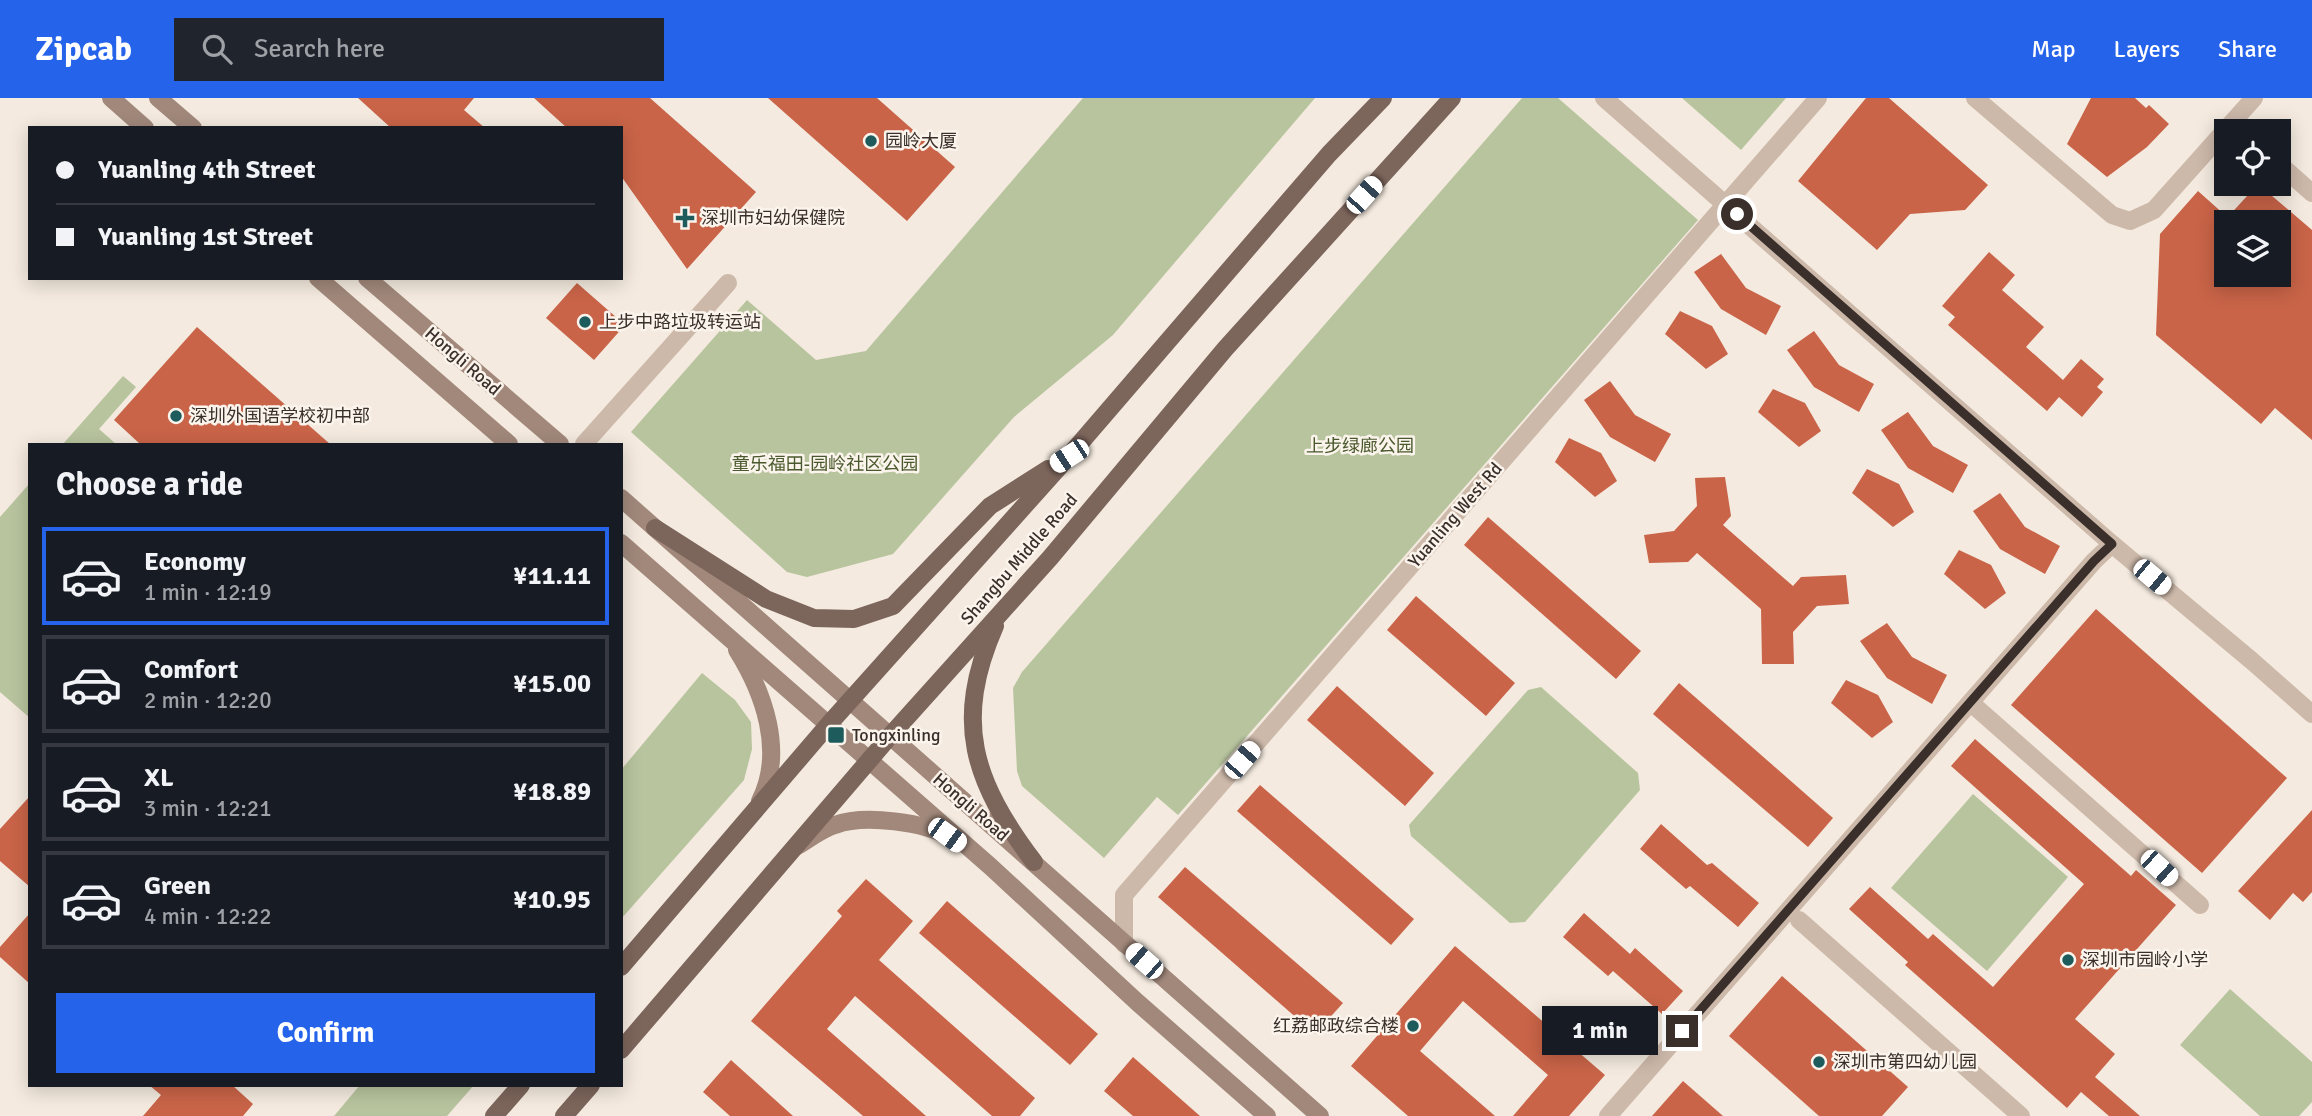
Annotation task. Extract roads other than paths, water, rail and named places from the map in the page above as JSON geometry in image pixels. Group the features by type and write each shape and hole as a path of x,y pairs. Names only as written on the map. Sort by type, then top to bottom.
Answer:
{"main road":[{"path":"111,98 143,126"},
{"path":"158,98 191,126"},
{"name":"Shangbu Middle Road","path":"623,965 829,724 1069,456 1329,155 1383,98"},
{"name":"Shangbu Middle Road","path":"623,1048 890,736 1007,606 1224,349 1451,98"},
{"name":"Hongli Road","path":"320,280 508,443"},
{"name":"Hongli Road","path":"369,280 559,443"},
{"path":"655,528 766,599 814,618 854,620 893,606 990,506 1069,456"},
{"name":"Hongli Road","path":"623,500 1320,1116"},
{"name":"Hongli Road","path":"623,545 991,867 1137,1002 1267,1116"},
{"path":"1007,606 990,637 978,673 973,706 974,740 978,766 989,795 1034,862"},
{"path":"727,635 754,680 769,728 770,772 766,791 756,810"},
{"path":"797,846 835,824 869,820 909,822 947,835 991,867"},
{"path":"494,1116 519,1087"},
{"path":"564,1116 589,1087"}],"street":[{"path":"1604,98 2112,544 2312,714"},
{"name":"Yuanling West Rd","path":"1124,943 1124,895 1818,98"},
{"path":"1975,98 2112,215 2130,220 2154,210 2214,150"},
{"path":"2242,119 2254,98"},
{"path":"2291,174 2312,193"},
{"path":"585,443 728,283"},
{"path":"1608,1116 2112,544"},
{"path":"1971,703 2200,905"},
{"path":"1799,920 2021,1116"}],"place":[{"name":"园岭大厦","path":"871,141"},
{"name":"深圳市妇幼保健院","path":"685,218"},
{"name":"上步中路垃圾转运站","path":"585,322"},
{"name":"深圳外国语学校初中部","path":"176,416"},
{"name":"Tongxinling","path":"836,735"},
{"name":"深圳市园岭小学","path":"2068,960"},
{"name":"红荔邮政综合楼","path":"1413,1026"},
{"name":"深圳市第四幼儿园","path":"1819,1062"}],"park label":[{"name":"上步绿廊公园","path":"1360,446"},
{"name":"童乐福田-园岭社区公园","path":"825,464"}]}
